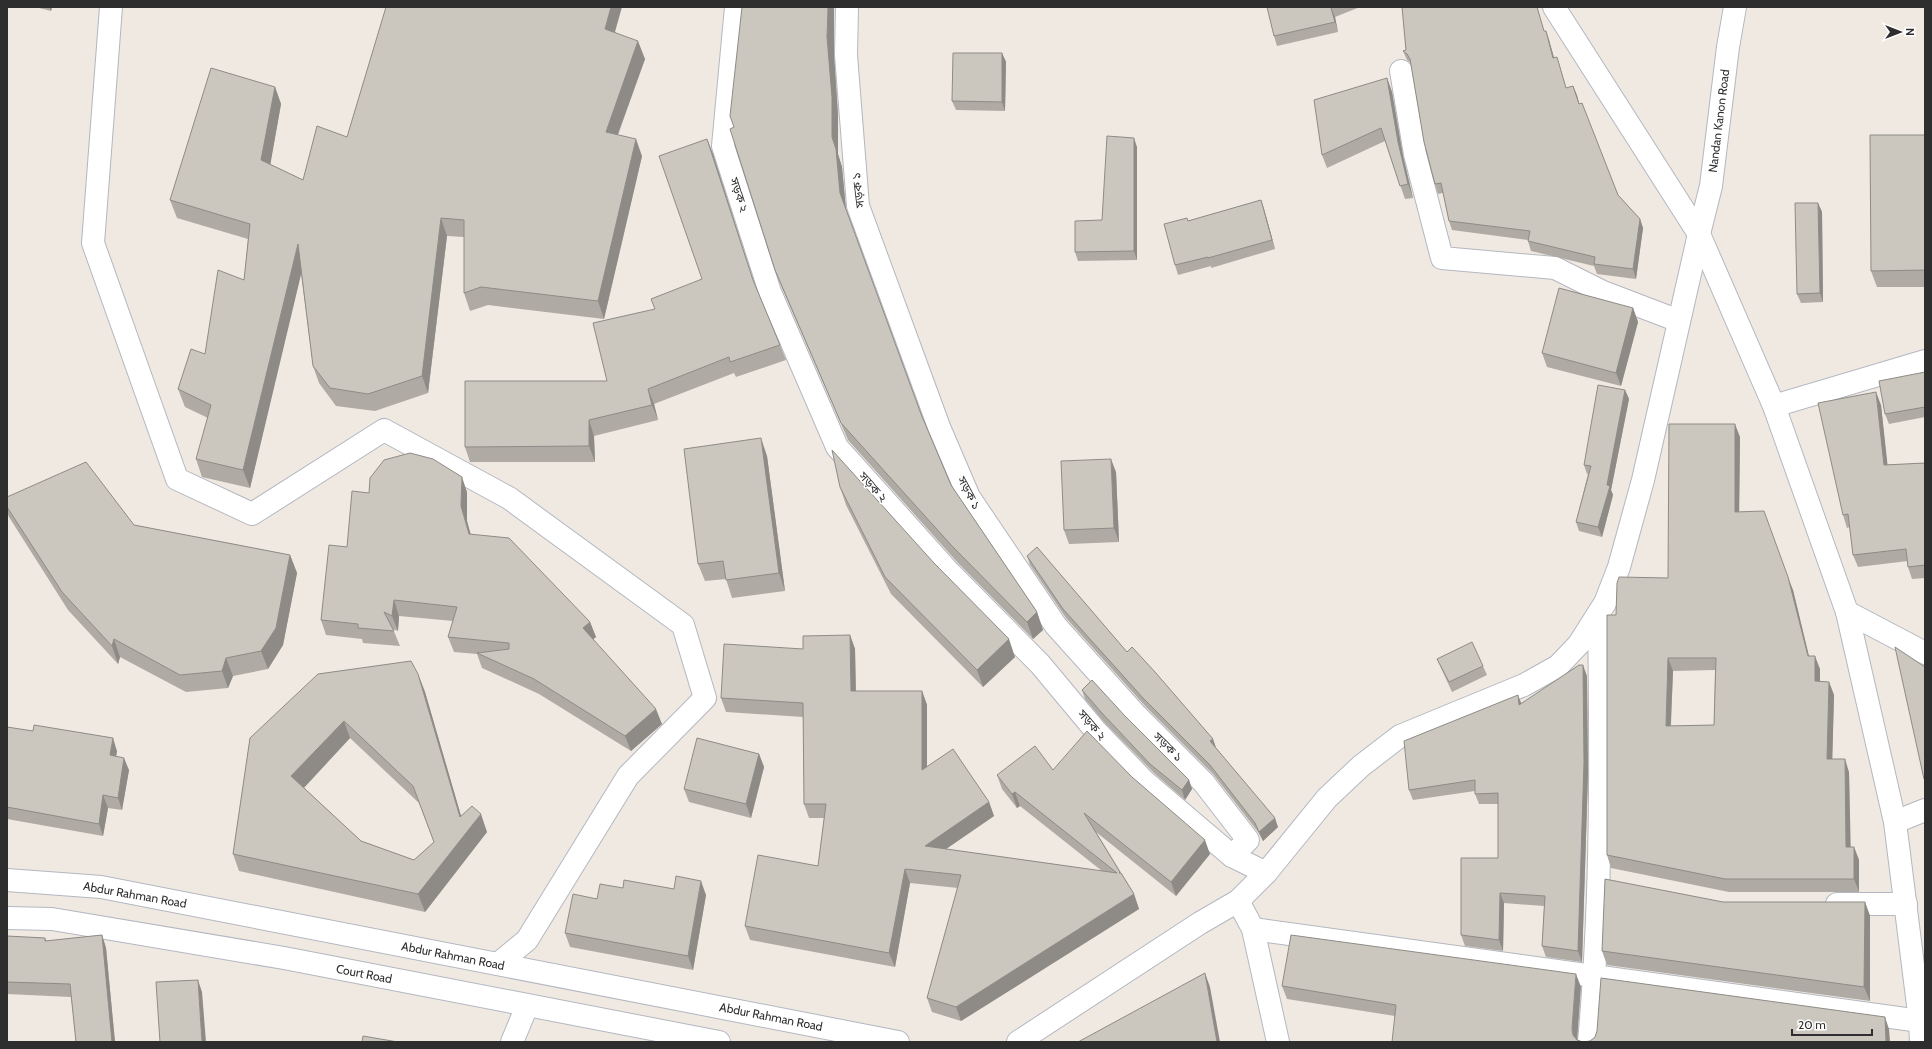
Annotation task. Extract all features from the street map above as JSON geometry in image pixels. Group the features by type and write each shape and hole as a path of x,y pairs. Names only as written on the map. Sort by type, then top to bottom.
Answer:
{"street":[{"path":"111,7 93,243 177,479 252,514 384,430 509,498 683,625 705,698 628,776 527,940 498,964"},
{"name":"সড়ক ২","path":"736,7 723,146 770,292 837,447 948,572 1040,664 1095,730 1145,782 1232,856"},
{"name":"সড়ক ১","path":"847,7 846,54 858,206 934,412 969,497 1056,626 1137,716 1204,783 1248,840 1232,856"},
{"path":"1554,7 1699,234 1774,406 1846,612 1895,822 1920,1020 1921,1042"},
{"name":"Nandan Kanon Road","path":"1018,1042 1200,923 1238,901 1266,873 1327,798 1361,766 1400,736 1524,685 1558,666 1579,644 1605,603 1619,566 1643,480 1699,234 1712,186 1728,47 1735,7"},
{"path":"1401,71 1415,154 1442,258 1555,268 1603,292 1679,321"},
{"path":"1774,406 1925,361"},
{"path":"1846,612 1925,653"},
{"path":"1589,1042 1595,976 1601,760 1599,613"},
{"path":"1895,822 1925,810"},
{"path":"1232,856 1266,873"},
{"path":"1598,878 1621,883"},
{"name":"Abdur Rahman Road","path":"7,880 101,887 898,1042"},
{"path":"1238,901 1253,929 1278,1042"},
{"path":"1814,904 1906,904"},
{"name":"Court Road","path":"7,918 52,919 284,958 719,1042"},
{"path":"1253,929 1920,1020"},
{"path":"512,1042 527,1006"}],"building":[{"path":"386,7 611,7 605,29 638,41 606,132 636,139 598,301 481,287 464,293 464,220 441,218 422,376 368,394 330,388 313,366 298,244 243,470 196,459 211,405 178,389 191,349 205,354 218,270 244,280 250,224 170,200 211,68 275,87 261,160 303,180 317,126 347,137"},
{"path":"742,7 828,7 827,37 832,97 832,137 836,149 840,193 921,414 951,485 1037,612 1027,622 952,546 841,423 775,270 730,129 734,127 730,116"},
{"path":"1267,7 1333,7 1331,8 1335,22 1274,36"},
{"path":"1402,7 1537,7 1544,31 1546,31 1553,58 1557,57 1566,88 1573,86 1579,104 1582,103 1618,195 1640,219 1633,269 1594,264 1595,257 1528,241 1530,231 1449,221 1441,183 1435,184 1424,142 1410,59 1403,51 1406,50"},
{"path":"953,53 1002,53 1002,102 952,101"},
{"path":"1387,78 1398,142 1408,184 1400,186 1381,128 1322,155 1314,100"},
{"path":"1870,135 1925,135 1925,270 1871,271"},
{"path":"1107,136 1134,138 1134,251 1075,252 1075,221 1102,220"},
{"path":"707,139 753,280 780,345 730,362 729,357 648,389 652,405 589,420 589,446 465,447 465,381 607,381 593,323 655,309 651,299 702,279 659,156"},
{"path":"1261,200 1272,240 1208,258 1175,265 1164,224 1187,218 1188,221"},
{"path":"1795,203 1818,203 1820,293 1797,294"},
{"path":"1559,288 1633,308 1616,373 1542,353"},
{"path":"1925,372 1925,407 1885,414 1879,381"},
{"path":"1598,385 1625,390 1607,485 1610,486 1598,527 1576,522 1591,466 1584,465"},
{"path":"1876,392 1884,465 1925,463 1925,565 1908,567 1906,549 1853,555 1848,514 1843,515 1818,403"},
{"path":"1669,424 1735,424 1735,512 1764,511 1788,577 1808,656 1815,656 1815,681 1829,682 1827,759 1845,759 1846,847 1854,847 1854,879 1725,879 1607,855 1607,615 1616,615 1617,583 1619,577 1668,578","holes":["1668,658 1716,658 1714,725 1666,726"]},
{"path":"761,438 779,573 726,580 723,561 698,564 684,449"},
{"path":"832,450 934,563 1009,639 977,670 885,577 840,487"},
{"path":"410,453 433,459 462,477 461,506 469,534 509,538 590,622 583,628 656,709 625,736 534,679 477,653 509,649 509,643 448,637 457,607 394,600 392,616 384,612 394,631 358,628 358,624 321,620 329,545 347,547 352,491 369,493 370,478 384,460"},
{"path":"1111,459 1114,528 1064,530 1061,461"},
{"path":"86,462 134,525 290,555 276,628 261,651 226,658 222,671 180,675 114,639 112,646 62,592 7,507 7,497"},
{"path":"1037,547 1127,652 1132,647 1155,672 1213,739 1210,741 1275,818 1259,832 1255,823 1210,765 1143,698 1063,609 1027,556"},
{"path":"850,635 851,691 922,691 922,770 953,749 989,802 925,846 1117,873 1015,792 1012,794 997,775 1035,746 1053,770 1087,731 1132,777 1205,840 1171,882 1084,813 1120,872 1119,873 1121,873 1134,894 956,1007 927,998 961,875 905,869 889,953 745,926 758,855 818,866 826,804 804,804 803,703 721,698 724,644 803,649 803,636"},
{"path":"1472,642 1483,666 1449,682 1437,659"},
{"path":"1895,647 1925,667 1925,779 1924,779"},
{"path":"411,661 418,674 460,817 472,806 481,814 418,894 233,854 250,738 318,674","holes":["344,721 413,786 434,842 414,860 361,841 291,776"]},
{"path":"1579,665 1583,665 1584,763 1578,951 1542,946 1545,896 1500,893 1499,940 1461,935 1461,858 1498,858 1498,793 1475,794 1475,780 1409,790 1404,741 1518,695 1519,705"},
{"path":"1092,680 1125,716 1189,780 1182,790 1150,764 1082,690"},
{"path":"34,725 113,738 110,755 124,758 118,798 103,795 99,824 7,807 7,727 33,731"},
{"path":"697,738 759,754 746,804 684,789"},
{"path":"676,876 701,881 688,956 565,933 573,894 597,899 600,884 623,888 624,880 674,889"},
{"path":"1605,879 1723,902 1865,902 1864,987 1602,951"},
{"path":"102,935 112,1042 76,1042 70,984 7,982 7,936 45,938 45,941"},
{"path":"1291,935 1576,974 1572,1029 1573,1035 1577,1040 1583,1042 1392,1042 1396,1005 1282,986"},
{"path":"1205,973 1217,1042 1078,1042"},
{"path":"1601,978 1885,1017 1886,1042 1583,1042 1590,1041 1595,1037 1597,1031"},
{"path":"198,980 202,1042 160,1042 156,982"},
{"path":"363,1036 398,1042 362,1042"}]}
